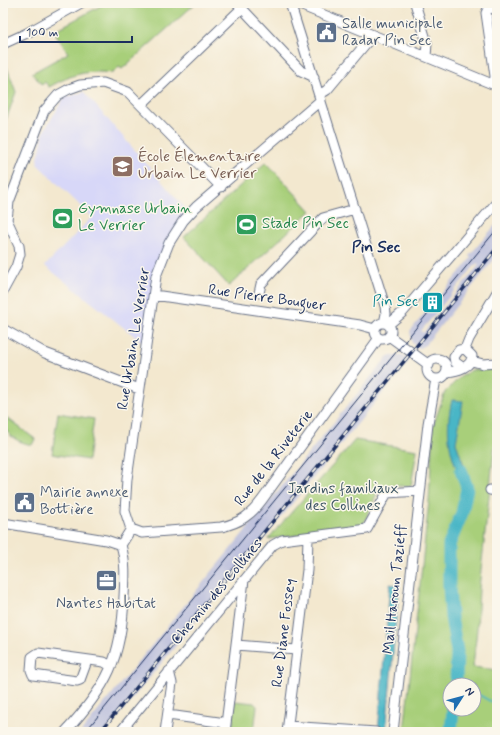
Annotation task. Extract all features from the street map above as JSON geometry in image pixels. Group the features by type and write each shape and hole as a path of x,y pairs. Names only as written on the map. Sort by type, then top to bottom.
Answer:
{"street":[{"path":"3,44 27,33 82,3"},
{"path":"290,3 385,306 386,324 391,330 386,339 379,338 376,335 375,329 378,325 386,324 403,312 497,202"},
{"path":"295,3 496,85 486,13 488,9 497,7"},
{"path":"415,3 427,43 426,57"},
{"path":"142,104 240,6 301,71 314,77"},
{"name":"Rue Urbain Le Verrier","path":"131,529 126,519 125,506 131,440 159,266 175,232 196,207 221,187 320,98 373,35"},
{"path":"3,291 16,267 20,254 19,246 7,220 9,202 44,111 58,95 69,89 88,83 103,83 119,87 128,92 142,104 221,187"},
{"path":"258,293 261,284 323,218 355,209"},
{"path":"465,349 469,339 497,292"},
{"name":"Rue Pierre Bouguer","path":"154,296 360,325 375,329"},
{"path":"3,330 45,353 139,389"},
{"path":"389,336 429,365"},
{"name":"Rue de la Riveterie","path":"131,529 142,533 221,527 234,524 245,518 254,510 266,495 379,338"},
{"path":"465,349 471,354 472,360 469,365 447,372 443,377 436,379 429,374 429,365 436,360 441,360 455,354 459,350 465,349"},
{"path":"455,354 455,362 462,367"},
{"path":"441,360 447,366 447,372"},
{"path":"472,360 483,364 497,364"},
{"name":"Mail Haroun Tazieff","path":"393,732 420,491 436,379"},
{"name":"Chemin des Collines","path":"120,732 273,545 282,540 367,529 387,493 420,491"},
{"path":"3,523 106,540 121,544"},
{"path":"65,732 96,696 111,666 120,643 123,622 125,561 121,544 131,529"},
{"name":"Rue Diane Fossey","path":"287,729 307,564 308,537"},
{"path":"168,715 226,727 244,580"},
{"path":"236,645 296,650"},
{"path":"87,661 80,680 77,681 33,676 31,670 32,657 38,653 87,661 104,662 111,666"},
{"path":"166,732 172,683 170,670"},
{"path":"287,729 376,732"}],"shaded area":[{"path":"84,92 190,214 164,254 146,345 45,266 92,217 37,164 44,131 64,98"},
{"path":"497,223 497,256 425,345 419,348 412,343 410,331 464,267 471,258 469,256","holes":["477,263 479,265 423,333 421,331"]},
{"path":"388,356 403,356 409,361 105,732 81,732"}],"green space":[{"path":"106,3 196,3 122,69 119,67 113,73 95,72 80,74 72,76 49,87 45,82 42,85 32,73 68,53 54,31"},
{"path":"3,57 16,92 3,128"},
{"name":"Stade Pin Sec","path":"266,162 311,211 229,286 184,237"},
{"path":"497,369 497,437 494,450 479,589 473,667 497,670 497,732 404,732 429,501 433,426 445,392 461,376 472,370"},
{"path":"58,413 94,419 88,460 52,454"},
{"path":"3,415 35,439 32,445 15,439 7,432"},
{"name":"Jardins familiaux des Collines","path":"355,440 417,450 411,486 392,486 377,493 363,526 268,539"},
{"path":"235,701 254,703 257,706 254,732 232,732"}],"water":[{"path":"452,400 463,401 456,443 471,485 463,485 452,453 449,424"},
{"path":"390,584 399,586 386,732 378,732"}],"waterway":[{"path":"456,677 457,651 451,617 449,586 449,545 462,513 467,488 461,470"},
{"path":"482,697 497,705"},
{"path":"451,732 452,717"}],"tram line":[{"path":"85,732 497,229"}],"railway":[{"path":"100,732 497,248"}],"place":[{"name":"Salle municipale Radar Pin Sec","path":"326,33"},
{"name":"École Élementaire Urbain Le Verrier","path":"122,166"},
{"name":"Gymnase Urbain Le Verrier","path":"63,218"},
{"name":"Stade Pin Sec","path":"247,224"},
{"name":"Pin Sec","path":"433,302"},
{"name":"Mairie annexe Bottière","path":"24,502"},
{"name":"Nantes Habitat","path":"106,581"}],"district":[{"name":"Pin Sec","path":"376,247"}]}
